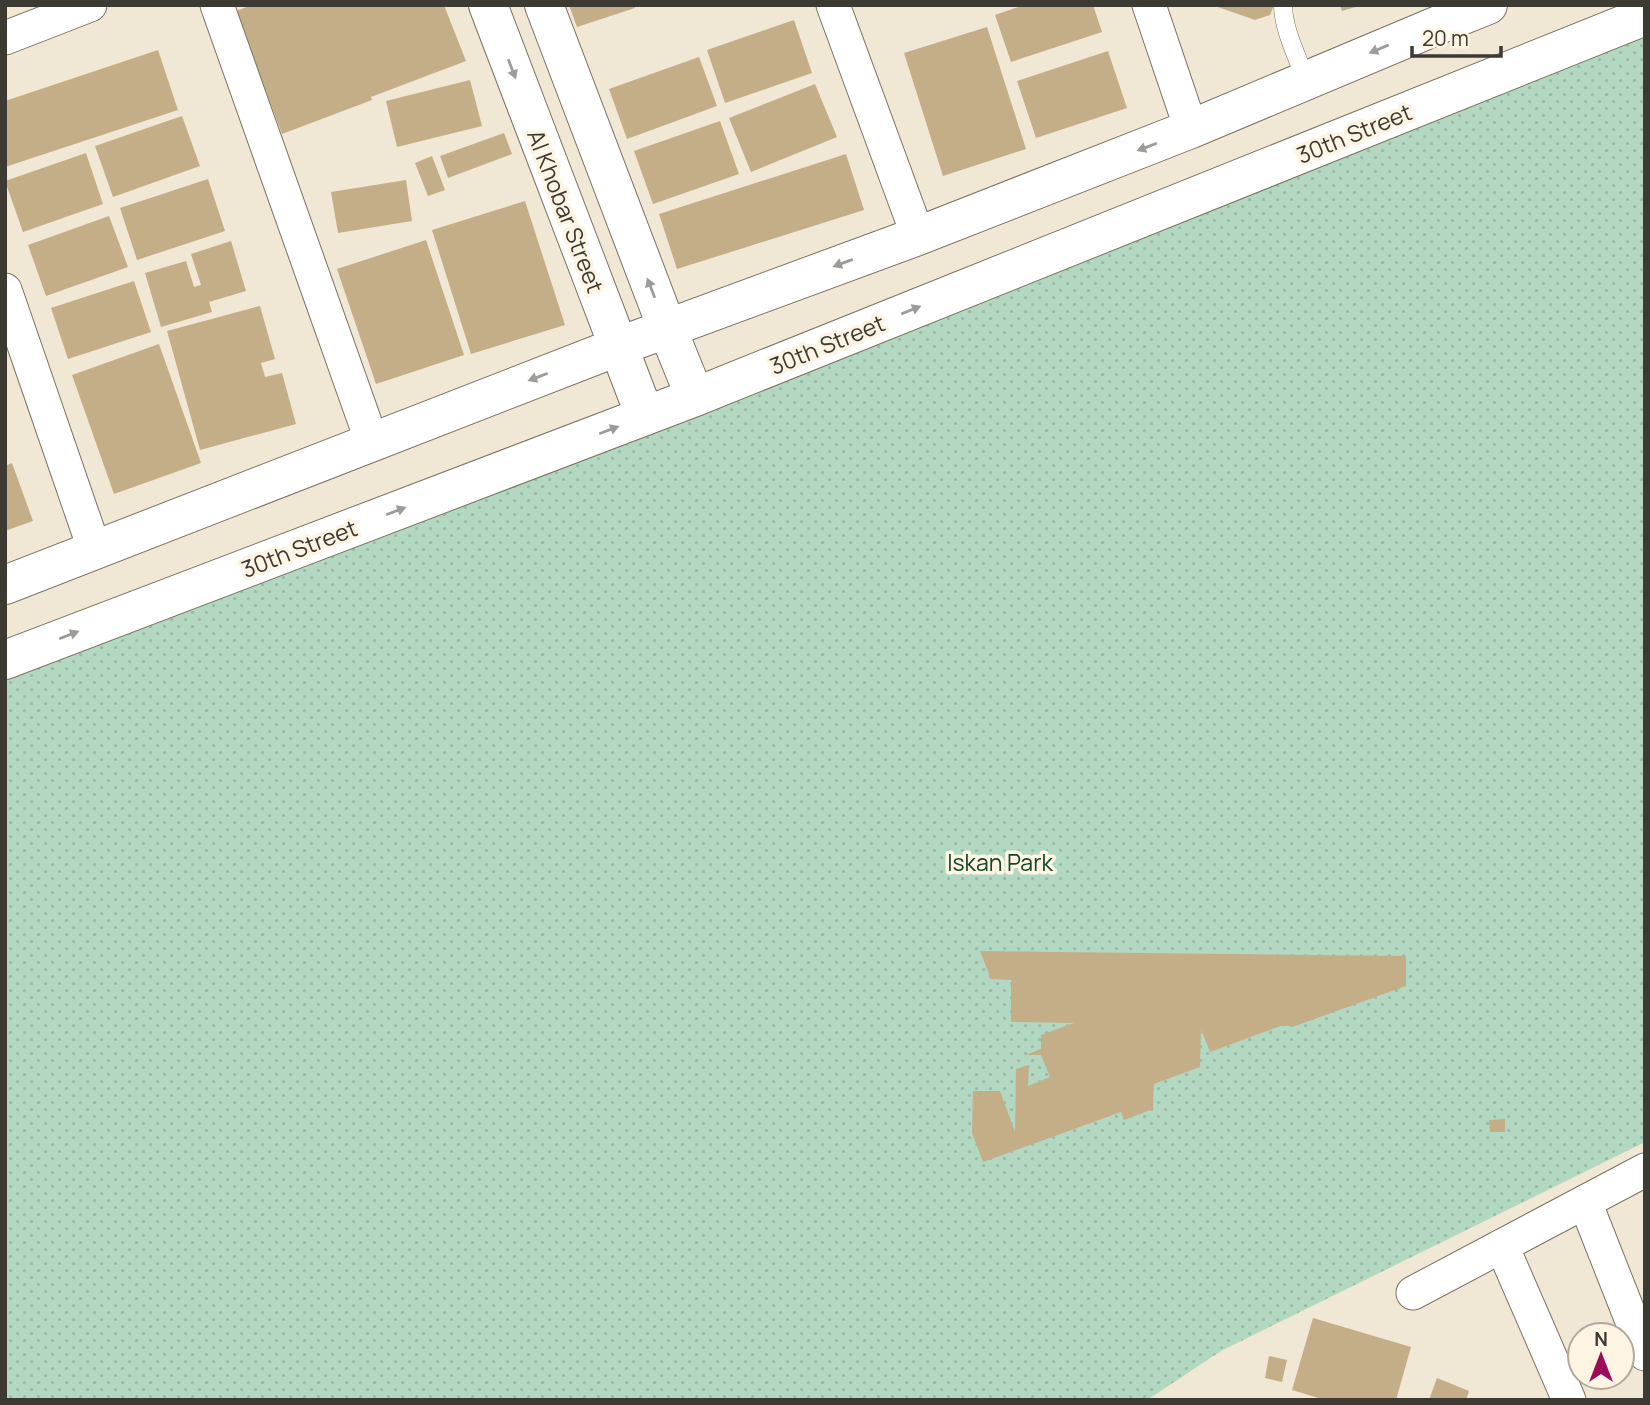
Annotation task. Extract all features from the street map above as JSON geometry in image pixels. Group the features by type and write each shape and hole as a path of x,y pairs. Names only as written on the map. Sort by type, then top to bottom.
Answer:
{"street":[{"path":"5,38 90,5"},
{"path":"217,5 372,442"},
{"name":"Al Khobar Street","path":"488,5 645,416"},
{"path":"544,5 695,397"},
{"path":"833,5 918,236"},
{"path":"5,585 617,347 918,236 1191,129 1306,81 1445,13 1488,5"},
{"path":"1158,11 1191,129"},
{"name":"30th Street","path":"5,660 695,397 1645,16"},
{"path":"5,290 94,551"},
{"path":"1413,1293 1645,1170"},
{"path":"1585,1202 1645,1354"},
{"path":"1502,1246 1569,1400"}],"lane":[{"path":"1283,5 1283,15 1306,81"}],"green space":[{"name":"Iskan Park","path":"1645,28 1645,1142 1221,1351 1147,1400 5,1400 5,681"}],"building":[{"path":"252,5 444,5 466,61 282,134 236,11"},
{"path":"569,5 634,5 635,8 577,27"},
{"path":"1024,5 1093,5 1102,32 1011,62 995,15"},
{"path":"1274,5 1270,15 1255,20 1215,6"},
{"path":"1340,5 1359,5 1359,6 1342,11"},
{"path":"794,20 812,73 725,103 707,50"},
{"path":"987,27 1026,149 943,176 904,53"},
{"path":"158,50 178,110 5,167 5,101"},
{"path":"1108,51 1127,108 1036,138 1017,81"},
{"path":"699,57 717,106 627,139 609,89"},
{"path":"470,80 482,126 397,147 386,101"},
{"path":"815,84 837,137 751,172 729,118"},
{"path":"182,116 200,166 113,197 95,146"},
{"path":"720,121 739,174 653,204 634,151"},
{"path":"504,133 512,154 448,178 440,156"},
{"path":"86,153 103,204 23,232 5,181"},
{"path":"846,154 864,210 677,269 659,214"},
{"path":"432,156 445,190 428,196 415,163"},
{"path":"208,179 225,231 137,260 120,208"},
{"path":"406,180 412,221 338,233 331,192"},
{"path":"525,201 565,325 471,354 432,230"},
{"path":"109,216 128,267 46,296 28,245"},
{"path":"426,240 464,355 376,384 337,269"},
{"path":"231,241 246,291 209,302 212,312 161,327 145,273 186,261 194,287 201,285 191,254"},
{"path":"134,281 151,332 68,359 51,308"},
{"path":"260,306 275,359 261,363 265,377 282,373 296,424 200,450 167,331"},
{"path":"159,344 201,463 114,494 72,375"},
{"path":"12,463 33,521 5,531 5,466"},
{"path":"980,951 1406,956 1406,986 1295,1026 1280,1026 1210,1052 1201,1029 1200,1067 1154,1084 1153,1109 1124,1120 1121,1112 983,1162 972,1133 973,1091 1000,1091 1015,1132 1016,1069 1029,1065 1028,1086 1050,1077 1041,1055 1026,1055 1041,1049 1041,1035 1074,1023 1011,1022 1011,980 991,979"},
{"path":"1505,1119 1505,1132 1490,1132 1489,1120"},
{"path":"1313,1318 1411,1347 1396,1400 1325,1400 1292,1390"},
{"path":"1269,1356 1287,1360 1282,1382 1265,1378"},
{"path":"1437,1378 1469,1391 1466,1400 1429,1400"}]}
